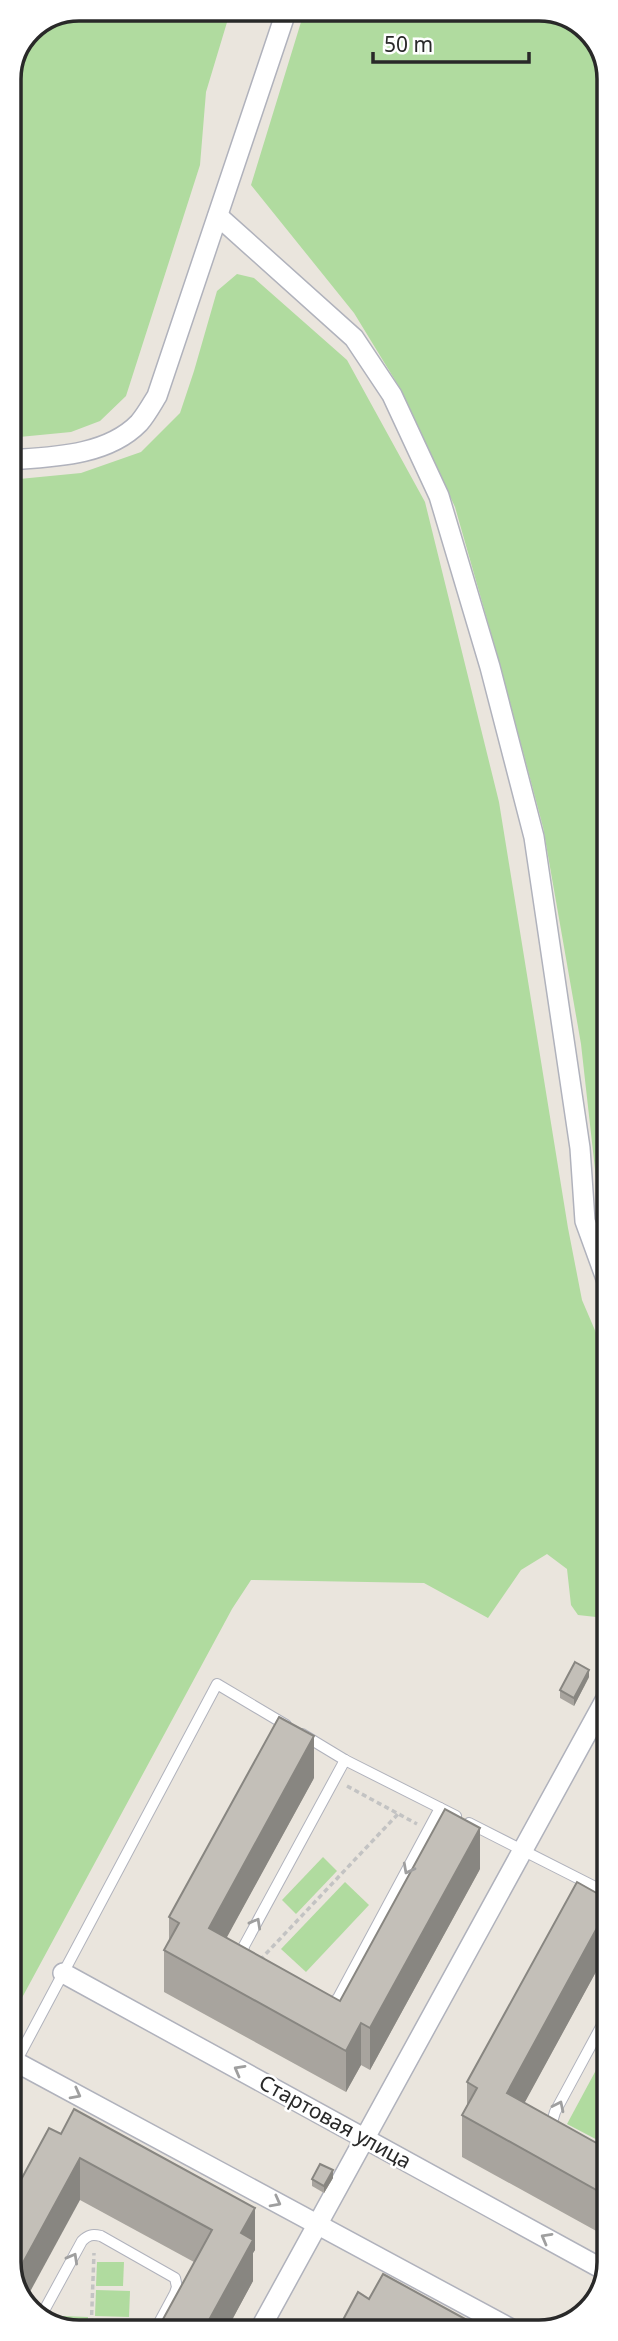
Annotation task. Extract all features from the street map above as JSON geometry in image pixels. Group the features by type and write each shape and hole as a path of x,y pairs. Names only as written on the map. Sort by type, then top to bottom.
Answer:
{"street":[{"path":"21,459 53,456 109,444 139,423 158,396 283,21"},
{"path":"218,216 354,338 392,395 439,496 490,667 534,837 580,1148 585,1221 597,1254"},
{"path":"265,2320 597,1715"},
{"name":"Стартовая улица","path":"63,1973 597,2266"},
{"path":"21,2072 318,2225 495,2320"}],"lane":[{"path":"21,2053 217,1684 345,1760 597,1888"},
{"path":"251,1969 242,1962 244,1946 345,1760"},
{"path":"316,2005 332,2005 338,1998 440,1808"},
{"path":"559,2137 553,2131 555,2112 597,2034"},
{"path":"45,2309 82,2241 94,2234 175,2278 175,2293 160,2320"}],"path":[{"path":"334,1780 428,1830"},
{"path":"251,1969 398,1814"},
{"path":"91,2320 94,2234"}],"green space":[{"path":"227,21 206,92 200,165 126,396 100,421 71,432 21,437 21,79 25,57 38,38 57,25 67,22"},
{"path":"301,21 543,21 561,25 577,35 593,57 597,79 597,1187 581,1044 543,827 455,507 398,385 354,313 251,185"},
{"path":"237,274 254,278 347,360 425,502 499,802 568,1228 582,1300 597,1335 597,1617 578,1615 571,1605 567,1569 547,1554 521,1570 488,1618 424,1583 251,1580 232,1609 21,2000 21,479 81,473 141,452 180,413 217,291"},
{"path":"323,1857 337,1871 296,1914 282,1900"},
{"path":"345,1882 369,1905 306,1972 281,1949"},
{"path":"597,2068 597,2140 567,2124"},
{"path":"97,2262 124,2262 123,2286 96,2286"},
{"path":"96,2290 130,2291 129,2317 95,2316"},
{"path":"63,2316 88,2317 88,2320"}],"building":[{"path":"575,1662 589,1670 574,1698 560,1690"},
{"path":"279,1717 314,1736 209,1928 340,2001 445,1809 480,1828 370,2028 361,2023 346,2051 164,1950 179,1923 169,1917"},
{"path":"577,1882 597,1893 597,1928 507,2093 597,2143 597,2190 462,2115 477,2088 467,2082"},
{"path":"74,2109 255,2208 241,2233 253,2240 209,2320 163,2320 212,2230 80,2158 21,2266 21,2180 49,2128 61,2134"},
{"path":"320,2164 333,2170 324,2186 312,2179"},
{"path":"383,2274 467,2320 343,2320 358,2292 369,2299"}]}
